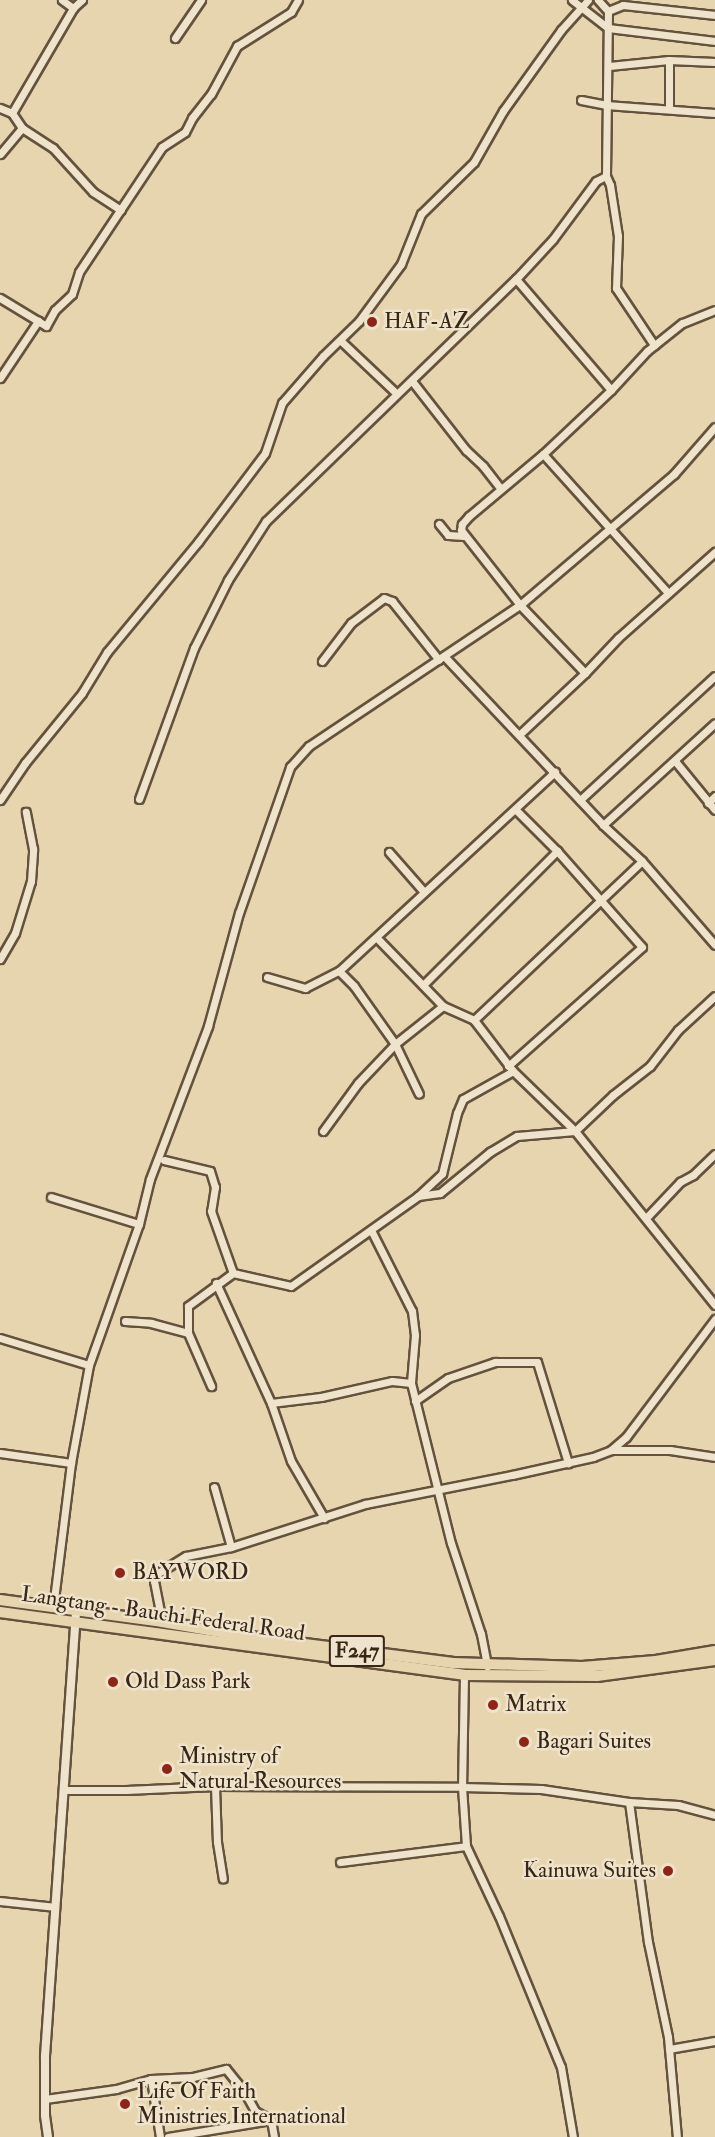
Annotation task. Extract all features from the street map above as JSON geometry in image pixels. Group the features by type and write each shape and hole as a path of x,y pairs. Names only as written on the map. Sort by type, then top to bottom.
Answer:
{"main road":[{"name":"Langtang - Bauchi Federal Road","path":"0,1600 162,1622 250,1637 487,1666 582,1667 647,1662 715,1651"},
{"name":"Langtang - Bauchi Federal Road","path":"0,1612 464,1675 597,1676 715,1660"}],"street":[{"path":"62,0 73,8"},
{"path":"12,113 73,8 82,0"},
{"path":"175,38 201,0"},
{"path":"0,298 46,326 55,310 72,294 79,272 162,147 184,132 211,94 237,46 291,12 298,0"},
{"path":"572,0 608,28 715,41"},
{"path":"0,800 25,763 82,693 106,652 198,542 266,453 282,403 323,356 342,341 401,264 421,214 474,162 503,111 561,30 582,10 588,0"},
{"path":"598,0 608,10 606,176 610,185 618,236 616,288 654,345"},
{"path":"608,10 623,5 715,15"},
{"path":"609,66 669,60 715,62"},
{"path":"669,60 669,109"},
{"path":"581,100 594,100 606,105 715,113"},
{"path":"0,108 12,113 22,128 53,148 93,192 121,210"},
{"path":"0,154 22,128"},
{"path":"139,799 194,648 228,580 266,521 516,279 553,239 597,181 606,176"},
{"path":"516,279 611,390"},
{"path":"585,673 520,605 464,537 462,524 500,488 543,454 611,390 654,345 682,323 715,310"},
{"path":"0,378 38,321"},
{"path":"342,341 396,393"},
{"path":"412,381 466,450 483,466 500,488"},
{"path":"54,1608 71,1463 89,1365 139,1224 150,1179 208,1026 239,913 290,767 309,746 520,605 674,474 715,427"},
{"path":"543,454 668,593"},
{"path":"439,524 448,535 464,537"},
{"path":"520,734 668,593 715,552"},
{"path":"322,661 351,623 383,598 392,602 442,658 520,734 603,825 642,861 715,945"},
{"path":"580,800 715,676"},
{"path":"603,825 715,723"},
{"path":"675,761 715,810"},
{"path":"267,977 305,988 339,971 555,772"},
{"path":"708,803 715,796"},
{"path":"211,1386 188,1333 188,1306 216,1283 233,1273 291,1286 418,1196 442,1174 457,1113 463,1099 511,1068 642,947 601,898 515,809"},
{"path":"0,959 15,933 32,881 33,849 26,812"},
{"path":"423,985 557,851"},
{"path":"389,852 424,892"},
{"path":"474,1020 642,861"},
{"path":"377,938 443,1006 474,1020 511,1068 575,1131 715,1305"},
{"path":"339,971 354,986 396,1044 419,1094"},
{"path":"418,1196 440,1193 490,1152 518,1136 575,1131 613,1095 650,1066 678,1030 715,996"},
{"path":"323,1131 358,1083 396,1044 443,1006"},
{"path":"646,1218 680,1182 693,1175 715,1154"},
{"path":"164,1160 210,1172 215,1187 212,1211 233,1273"},
{"path":"51,1197 139,1224"},
{"path":"371,1230 412,1311 415,1335 411,1383 451,1543 481,1634 487,1666"},
{"path":"216,1283 272,1402 291,1461 324,1518"},
{"path":"611,1450 626,1437 715,1319"},
{"path":"125,1321 151,1323 188,1333"},
{"path":"0,1338 89,1365"},
{"path":"415,1401 448,1378 495,1362 537,1362 568,1463"},
{"path":"272,1402 321,1397 392,1381 411,1383"},
{"path":"162,1622 154,1581 155,1575 186,1556 231,1548 365,1504 568,1463 611,1450 670,1450 715,1457"},
{"path":"0,1453 71,1463"},
{"path":"214,1487 231,1548"},
{"path":"48,2137 45,2099 55,1907 76,1611"},
{"path":"464,1675 462,1787 466,1846 499,1916 561,2067 573,2137"},
{"path":"64,1790 215,1786 541,1789 628,1802 678,1805 715,1815"},
{"path":"215,1786 217,1842 223,1879"},
{"path":"628,1802 648,1942 669,2049 677,2137"},
{"path":"340,1862 466,1846"},
{"path":"0,1901 55,1907"},
{"path":"669,2049 715,2041"},
{"path":"45,2099 116,2089 151,2079 193,2077 226,2069 244,2091 255,2111 271,2120"},
{"path":"151,2079 160,2137"},
{"path":"168,2137 271,2120"},
{"path":"271,2120 274,2137"}],"place":[{"name":"HAF-AZ","path":"372,322"},
{"name":"BAYWORD","path":"120,1573"},
{"name":"Old Dass Park","path":"113,1682"},
{"name":"Matrix","path":"493,1705"},
{"name":"Bagari Suites","path":"524,1742"},
{"name":"Ministry of Natural Resources","path":"167,1769"},
{"name":"Kainuwa Suites","path":"668,1871"},
{"name":"Life Of Faith Ministries International","path":"125,2104"}]}
